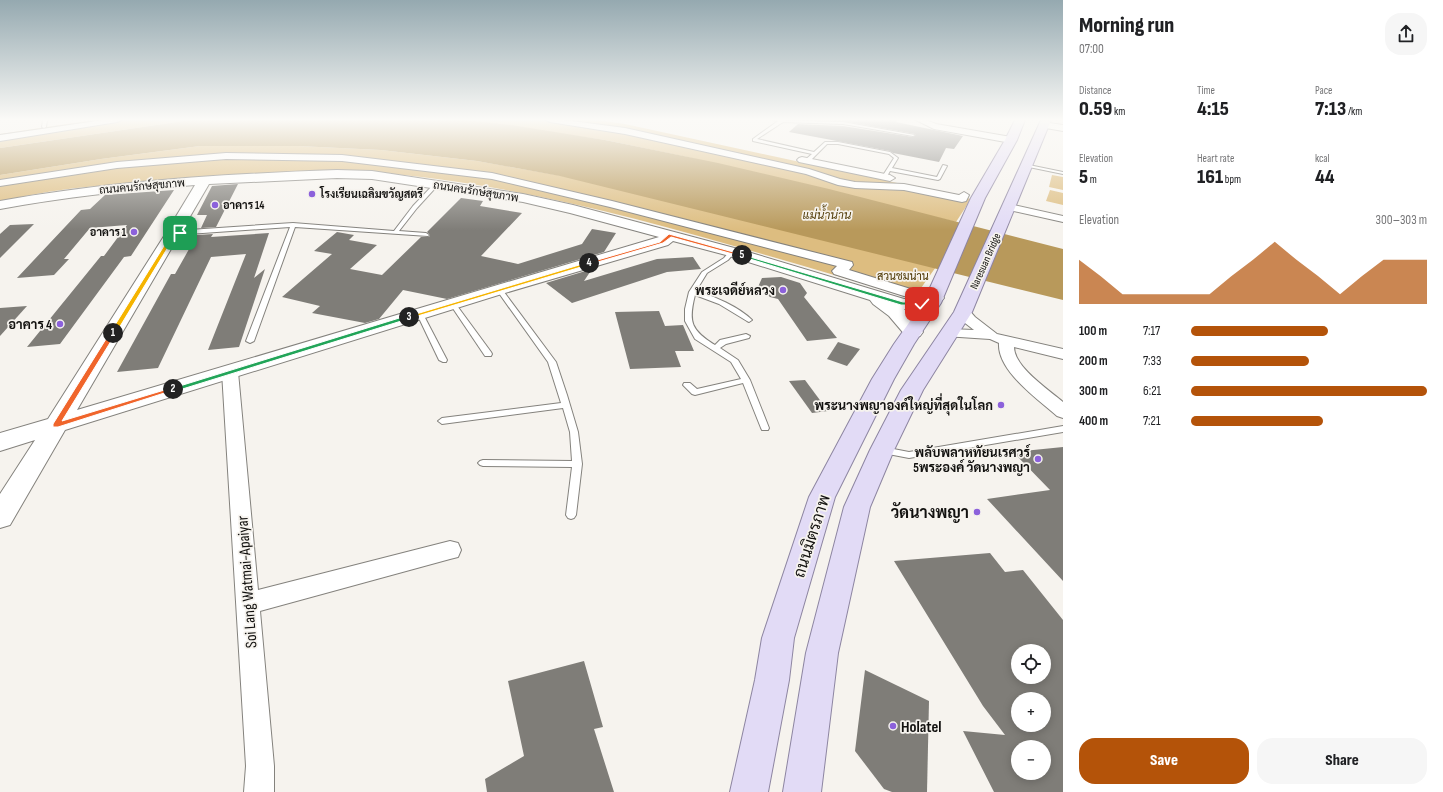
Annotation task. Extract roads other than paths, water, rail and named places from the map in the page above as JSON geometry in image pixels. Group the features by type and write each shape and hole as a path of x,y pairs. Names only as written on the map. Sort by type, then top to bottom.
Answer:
{"main road":[{"path":"924,299 972,200 1000,157"},
{"name":"Naresuan Bridge","path":"956,323 1030,157"},
{"name":"ถนนมิตรภาพ","path":"749,792 772,680 778,638 822,497 883,379 913,332 924,299"},
{"path":"807,788 822,653 857,508 882,450 912,390 956,323"}],"street":[{"path":"0,183 117,164 213,157"},
{"path":"315,157 342,158 484,175 612,204 847,265 839,271 924,299"},
{"path":"740,157 809,172 838,182 855,185 904,187 972,200"},
{"path":"787,157 886,173 972,200"},
{"name":"ถนนคนรักษ์สุขภาพ","path":"0,205 23,200 87,191 276,176 360,174 522,198 613,219 732,252 903,304 924,299"},
{"path":"0,517 174,233 204,181"},
{"path":"1008,209 1063,219"},
{"path":"0,442 499,289 662,242 670,235"},
{"name":"ถนนคนรักษ์สุขภาพ","path":"870,294 896,312 913,332"},
{"path":"956,323 970,320 990,336"},
{"path":"956,323 1007,341 1063,354"},
{"path":"1007,341 1006,352 1012,362 1024,376 1063,412"},
{"name":"Soi Lang Watmai-Apaiyar","path":"230,372 260,766 259,792"},
{"path":"247,604 450,550"}],"lane":[{"path":"807,161 811,157"},
{"path":"895,157 896,158 886,173 938,179 945,166"},
{"path":"1026,166 1063,173"},
{"path":"395,233 415,207 436,185"},
{"path":"250,341 293,225"},
{"path":"174,233 293,225 426,235"},
{"path":"732,252 726,259 705,272 692,292 688,309 688,321 698,337 734,360 746,380 765,428"},
{"path":"499,289 552,362 566,405 574,432 576,464 571,515"},
{"path":"692,292 709,296 723,302 749,320"},
{"path":"453,304 488,354"},
{"path":"420,314 443,360"},
{"path":"715,348 723,342 746,336"},
{"path":"687,385 695,392 746,380"},
{"path":"442,420 566,405"},
{"path":"882,450 909,455 1063,429"},
{"path":"483,463 576,464"}],"water":[{"name":"แม่น้ำน่าน","path":"0,157 117,157 101,159 0,175"},
{"name":"แม่น้ำน่าน","path":"442,157 688,157 829,189 1063,249 1063,300 560,176 477,161"}],"place":[{"name":"โรงเรียนเฉลิมขวัญสตรี","path":"312,194"},
{"name":"อาคาร 14","path":"215,205"},
{"name":"อาคาร 1","path":"134,232"},
{"name":"พระเจดีย์หลวง","path":"783,290"},
{"name":"อาคาร 4","path":"60,324"},
{"name":"พระนางพญาองค์ใหญ่ที่สุดในโลก","path":"1001,405"},
{"name":"พลับพลาหทัยนเรศวร์ 5พระองค์ วัดนางพญา","path":"1038,459"},
{"name":"วัดนางพญา","path":"977,512"},
{"name":"Holatel","path":"893,726"}],"park label":[{"name":"สวนชมน่าน","path":"903,276"}]}
